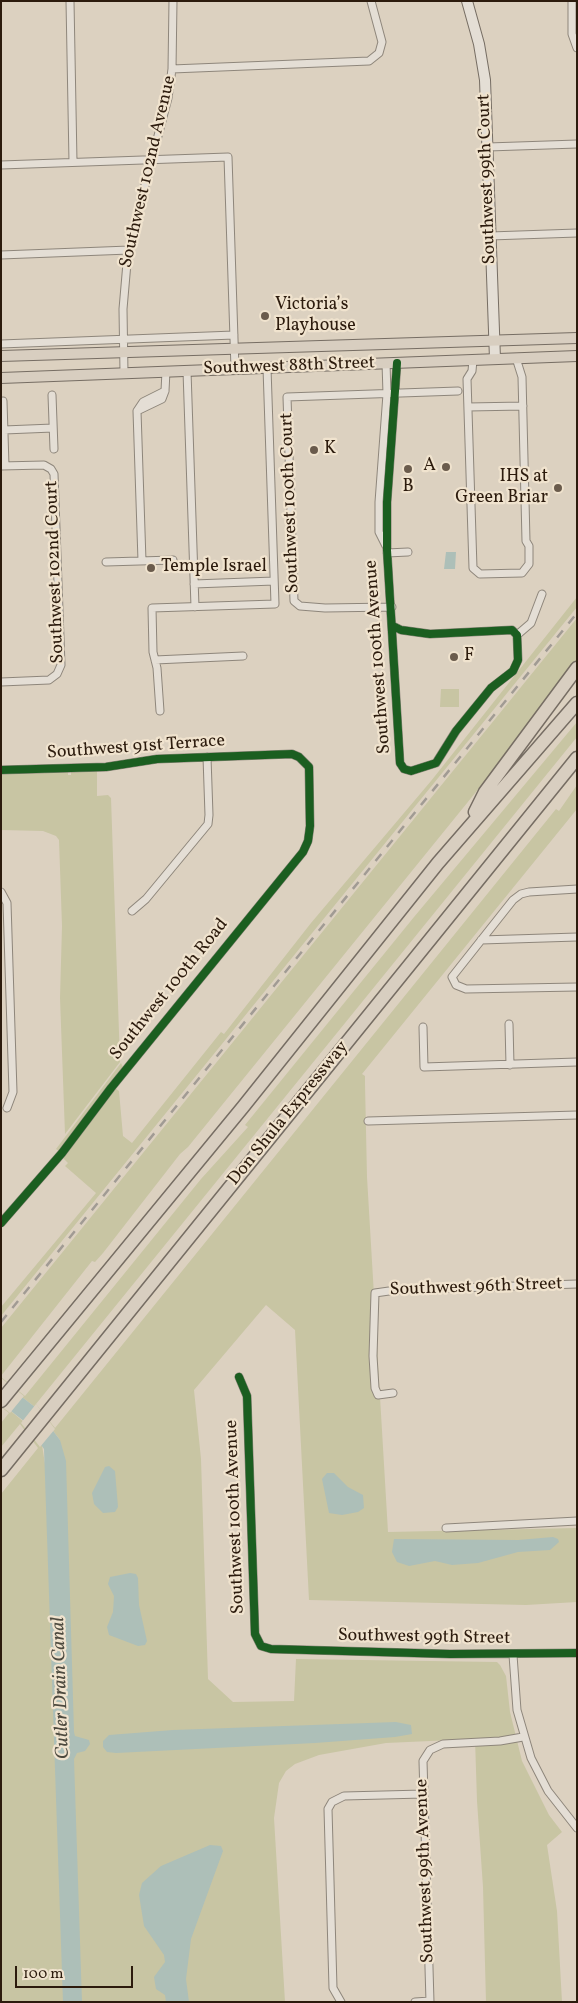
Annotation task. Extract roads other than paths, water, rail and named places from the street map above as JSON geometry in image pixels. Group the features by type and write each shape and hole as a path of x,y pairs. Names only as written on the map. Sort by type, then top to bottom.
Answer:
{"highway":[{"path":"469,826 485,792 577,668"},
{"path":"1,1401 244,1106 469,826 577,703"},
{"name":"Don Shula Expressway","path":"1,1470 577,758"}],"main road":[{"name":"Southwest 88th Street","path":"1,356 577,338"},
{"name":"Southwest 88th Street","path":"1,378 577,356"}],"street":[{"path":"70,1 73,162"},
{"name":"Southwest 102nd Avenue","path":"124,373 124,287 129,250 168,98 172,69 173,1"},
{"path":"172,69 364,63 376,57 382,42 371,1"},
{"name":"Southwest 99th Court","path":"467,1 483,69 488,147 495,359"},
{"path":"572,1 572,34 576,48"},
{"path":"488,147 577,144"},
{"path":"1,165 228,157 235,369"},
{"path":"490,236 577,233"},
{"path":"1,254 129,250"},
{"name":"Southwest 88th Street","path":"1,344 234,335"},
{"path":"474,360 472,371 467,379 473,568 480,574 522,573 529,564 526,540 522,377 516,358"},
{"name":"Southwest 100th Avenue","path":"386,363 390,393 386,502 387,551 392,607 400,763 402,768 409,771 432,766 438,761 456,731 491,688 513,671 518,660 517,635"},
{"name":"Southwest 100th Avenue","path":"390,393 397,385 397,363"},
{"path":"160,711 152,608 275,604 267,368"},
{"path":"142,561 137,411 162,399 165,391 166,371"},
{"path":"187,371 195,607"},
{"path":"390,393 458,391"},
{"name":"Southwest 100th Court","path":"390,393 287,397 294,601 300,606 325,608 392,607"},
{"path":"52,395 54,449"},
{"path":"3,401 3,466"},
{"path":"468,407 523,406"},
{"path":"4,430 53,428"},
{"name":"Southwest 102nd Court","path":"1,682 49,680 58,674 61,665 55,480 51,469 44,465 3,466"},
{"path":"387,551 408,552"},
{"path":"106,562 173,560"},
{"path":"194,584 274,581"},
{"path":"393,626 401,630 430,634 512,630 517,635 531,624 542,594"},
{"path":"155,660 243,656"},
{"name":"Southwest 91st Terrace","path":"1,770 106,767 157,759 289,754 302,759"},
{"path":"132,911 146,900 206,828 209,815 207,757"},
{"name":"Southwest 100th Road","path":"1,1223 62,1153 111,1088 307,846 310,826 309,770 302,759"},
{"path":"575,888 521,894 454,972 452,977 454,983 466,989 577,987"},
{"path":"1,892 7,904 13,1082 13,1092 7,1108"},
{"path":"481,940 577,937"},
{"path":"509,1024 510,1065"},
{"path":"423,1027 424,1067 577,1062"},
{"path":"368,1121 577,1115"},
{"name":"Southwest 96th Street","path":"393,1393 378,1395 376,1388 373,1356 375,1293 396,1290 577,1284"},
{"name":"Southwest 100th Avenue","path":"239,1377 247,1396 255,1634 261,1646 271,1649"},
{"path":"446,1528 577,1522"},
{"name":"Southwest 99th Street","path":"271,1649 513,1655 577,1653"},
{"path":"513,1655 517,1710 523,1736 540,1779 555,1802 577,1828"},
{"name":"Southwest 99th Avenue","path":"430,2001 423,1761 428,1752 436,1746 445,1743 500,1741 523,1736"},
{"path":"340,2001 333,1988 327,1811 333,1802 344,1796 423,1794"},
{"path":"415,2002 430,2001"}],"water":[{"path":"446,552 456,552 455,569 444,569"},
{"name":"Cutler Drain Canal","path":"1,1381 35,1407 60,1440 66,1461 74,1732 75,1736 89,1740 90,1744 85,1751 77,1753 74,1759 82,2002 63,2002 44,1449 25,1422 11,1411"},
{"path":"109,1466 115,1471 118,1507 115,1512 103,1513 94,1504 92,1493 105,1467"},
{"path":"327,1473 334,1473 348,1487 363,1495 364,1508 358,1512 342,1515 329,1513 322,1479"},
{"path":"553,1537 558,1539 559,1542 550,1550 518,1552 478,1563 452,1565 435,1561 409,1566 397,1562 392,1552 394,1539 518,1540"},
{"path":"130,1573 136,1574 138,1578 139,1605 147,1641 145,1645 138,1646 109,1635 107,1627 113,1612 114,1596 108,1584 110,1577"},
{"path":"396,1722 411,1725 412,1734 315,1743 116,1753 107,1752 103,1747 103,1741 109,1735 173,1730"},
{"path":"210,1845 221,1846 223,1851 191,1939 186,1979 189,2002 166,2002 165,1995 156,1989 154,1977 165,1962 164,1955 144,1926 139,1895 142,1883 161,1866"}],"railway":[{"path":"1,1322 577,613"}],"place":[{"name":"Victoria’s Playhouse","path":"265,316"},
{"name":"K","path":"314,450"},
{"name":"A","path":"446,467"},
{"name":"B","path":"408,469"},
{"name":"IHS at Green Briar","path":"558,488"},
{"name":"Temple Israel","path":"151,568"},
{"name":"F","path":"454,657"}]}
